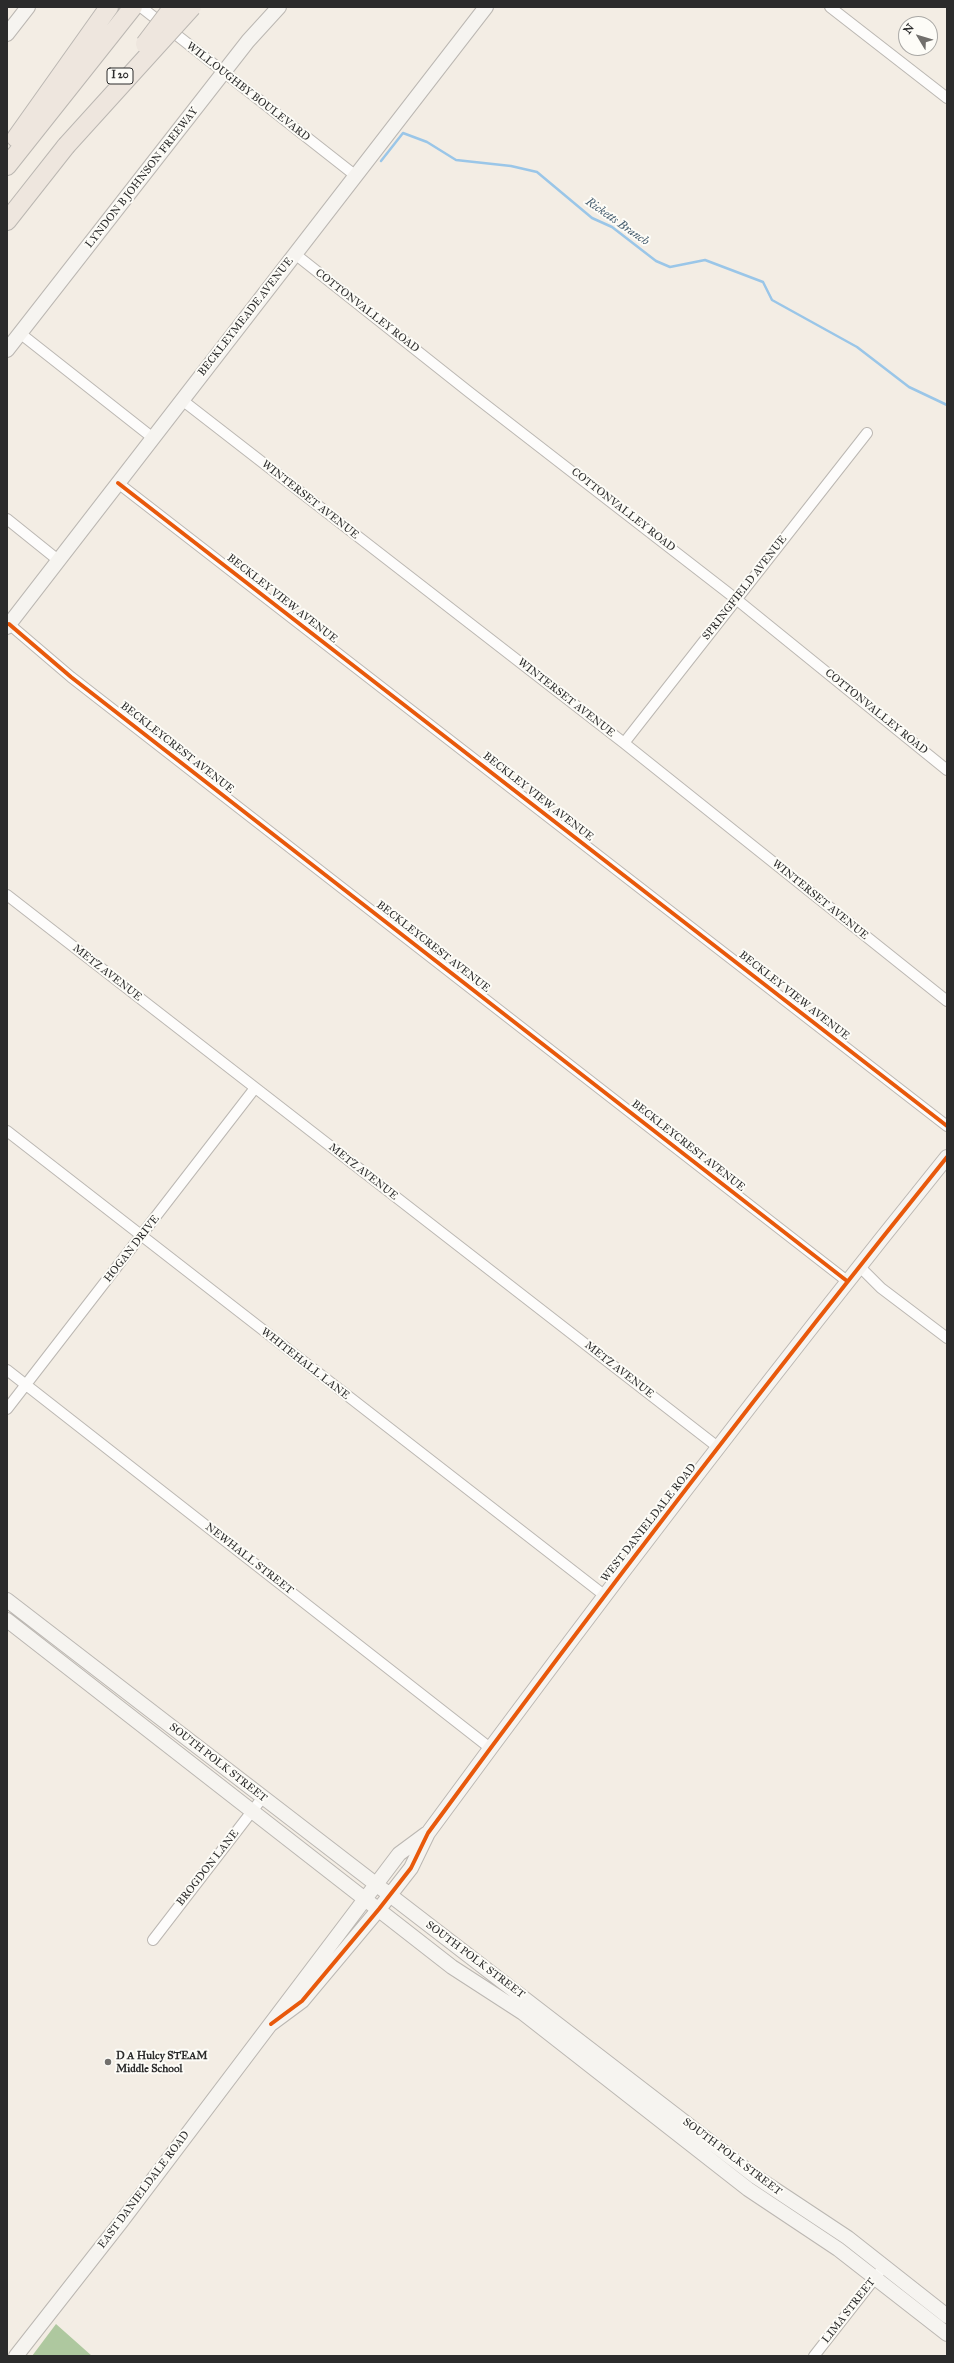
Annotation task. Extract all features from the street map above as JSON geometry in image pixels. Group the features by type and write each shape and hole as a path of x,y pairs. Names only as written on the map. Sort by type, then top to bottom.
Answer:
{"highway":[{"path":"7,166 133,7"},
{"name":"I 20","path":"7,221 173,7"},
{"path":"66,146 192,7"},
{"path":"7,152 32,113 107,11"}],"main road":[{"path":"7,34 28,7"},
{"name":"LYNDON B JOHNSON FREEWAY","path":"7,350 248,41 280,7"},
{"name":"BECKLEYMEADE AVENUE","path":"8,625 486,7"},
{"name":"WEST DANIELDALE ROAD","path":"379,1909 411,1868 428,1833 604,1595 847,1281 947,1157"},
{"name":"SOUTH POLK STREET","path":"7,1600 376,1885 531,2002 756,2177 842,2234 947,2316"},
{"name":"SOUTH POLK STREET","path":"7,1620 452,1967 523,2013 748,2189 816,2233 947,2334"},
{"path":"64,1664 74,1651"},
{"path":"149,1730 159,1717"},
{"name":"WEST DANIELDALE ROAD","path":"365,1898 399,1854 428,1833"},
{"name":"EAST DANIELDALE ROAD","path":"16,2356 271,2024 290,1995 365,1898"},
{"name":"EAST DANIELDALE ROAD","path":"271,2024 302,2001 379,1909"},
{"path":"523,2013 531,2002"}],"street":[{"name":"WILLOUGHBY BOULEVARD","path":"141,7 356,176"},
{"path":"830,7 947,98"},
{"name":"COTTONVALLEY ROAD","path":"295,254 469,392 736,599 947,770"},
{"path":"21,334 153,438"},
{"name":"WINTERSET AVENUE","path":"182,400 624,743 947,1001"},
{"name":"SPRINGFIELD AVENUE","path":"624,743 867,433"},
{"name":"BECKLEY VIEW AVENUE","path":"118,483 947,1126"},
{"path":"7,519 58,560"},
{"name":"BECKLEYCREST AVENUE","path":"8,625 71,677 847,1281"},
{"name":"METZ AVENUE","path":"7,895 719,1448"},
{"name":"HOGAN DRIVE","path":"7,1409 142,1237 255,1088"},
{"name":"WHITEHALL LANE","path":"7,1131 604,1595"},
{"path":"860,1266 881,1288 947,1338"},
{"name":"NEWHALL STREET","path":"7,1370 490,1748"},
{"name":"BROGDON LANE","path":"153,1940 263,1797"},
{"name":"LIMA STREET","path":"816,2355 884,2266"}],"green space":[{"path":"56,2324 92,2356 32,2356"}],"waterway":[{"name":"Ricketts Branch","path":"381,161 403,133 427,142 456,160 511,166 537,172 592,218 612,227 656,261 670,267 705,260 763,282 772,300 857,347 909,387 947,405"}],"cycle path":[{"path":"118,483 947,1126"},
{"path":"9,624 71,677 847,1281"},
{"path":"271,2024 302,2001 379,1909 411,1868 428,1833 555,1662 814,1324 947,1157"}],"place":[{"name":"D A Hulcy STEAM Middle School","path":"108,2062"}]}
